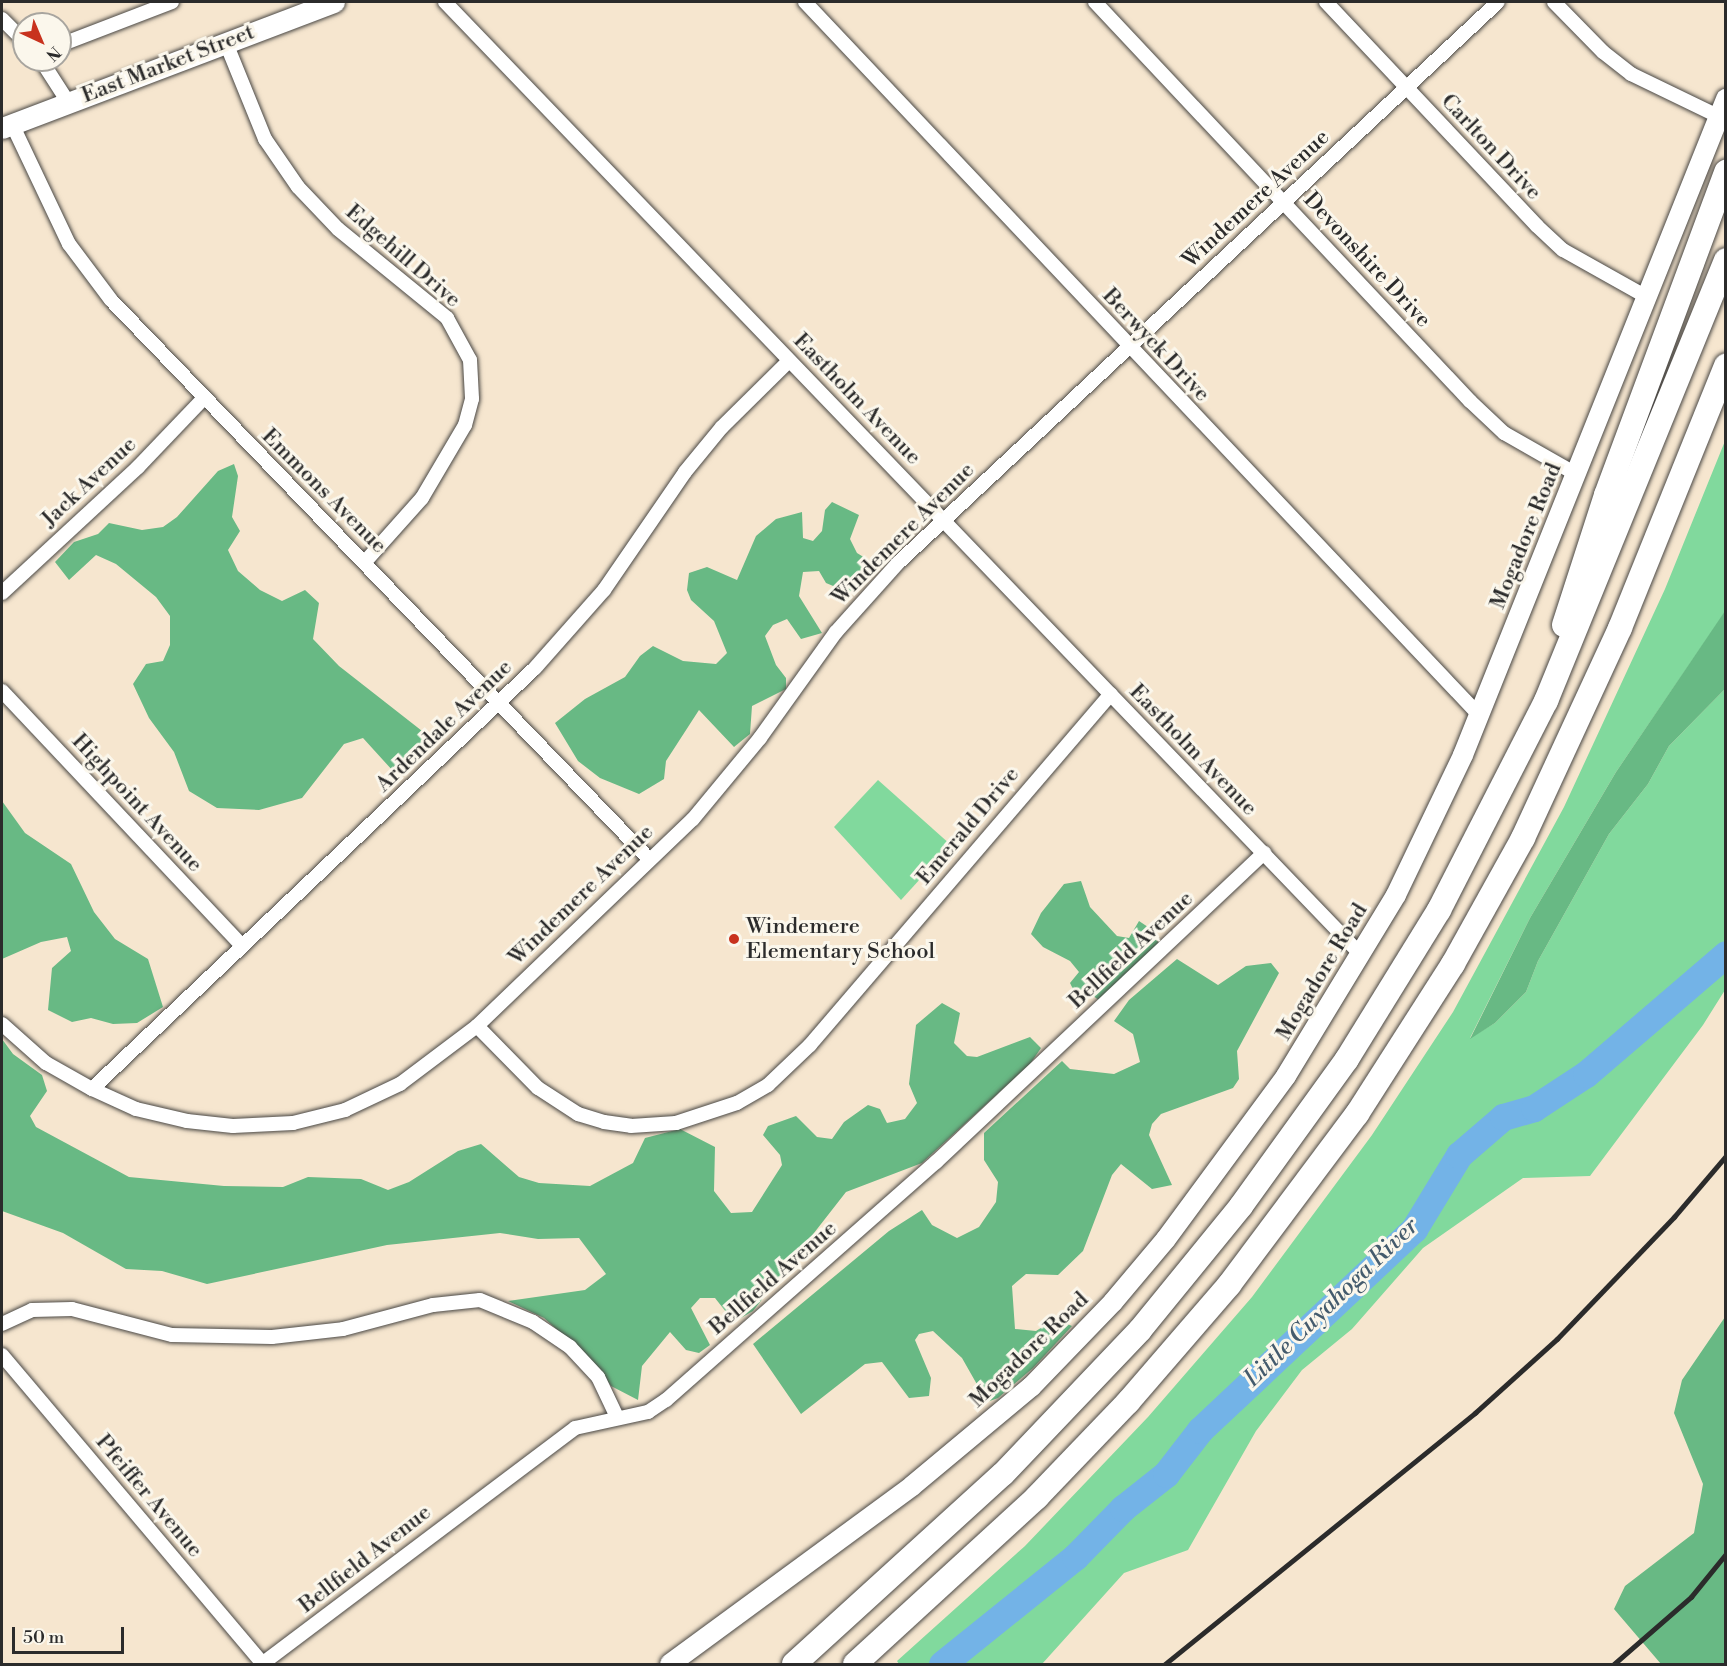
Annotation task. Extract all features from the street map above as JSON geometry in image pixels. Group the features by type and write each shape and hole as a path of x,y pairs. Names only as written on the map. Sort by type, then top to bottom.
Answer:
{"highway":[{"path":"1546,701 1586,554 1725,172"},
{"path":"794,1665 948,1527 1054,1423 1140,1330 1241,1206 1347,1059 1395,984 1478,839 1546,701 1725,260"},
{"path":"855,1665 1037,1497 1128,1402 1229,1285 1357,1114 1453,964 1523,838 1585,709 1725,366"},
{"path":"1699,432 1725,380"}],"main road":[{"name":"East Market Street","path":"7,126 334,2"}],"street":[{"path":"72,40 172,2"},
{"name":"Eastholm Avenue","path":"445,2 1362,956"},
{"name":"Berwyck Drive","path":"805,2 1479,715"},
{"name":"Devonshire Drive","path":"1095,2 1495,425 1523,446 1576,474"},
{"name":"Carlton Drive","path":"1326,2 1563,249 1645,296"},
{"name":"Windemere Avenue","path":"2,1024 46,1063 92,1089 136,1109 178,1120 233,1126 285,1124 345,1110 379,1096 429,1064 477,1026 716,794 836,632 898,563 1498,2"},
{"path":"1554,2 1603,52 1631,74 1722,108"},
{"name":"Edgehill Drive","path":"226,43 265,139 298,187 339,229 447,318 470,360 472,399 465,425 422,498 365,562"},
{"path":"50,72 69,102"},
{"name":"Mogadore Road","path":"670,1665 950,1456 1071,1347 1166,1239 1286,1076 1362,956 1418,853 1479,715 1722,108"},
{"name":"Emmons Avenue","path":"7,126 51,212 82,263 203,399 365,562 648,858"},
{"name":"Ardendale Avenue","path":"92,1089 241,945 499,703 582,617 685,472 722,427 789,361"},
{"name":"Jack Avenue","path":"2,593 138,467 203,399"},
{"name":"Highpoint Avenue","path":"2,691 241,945"},
{"name":"Emerald Drive","path":"477,1026 547,1095 578,1114 604,1122 631,1126 676,1123 737,1103 768,1085 810,1045 1112,694"},
{"name":"Bellfield Avenue","path":"263,1664 575,1428 648,1412 666,1400 936,1162 1264,853"},
{"path":"2,1324 32,1310 72,1309 172,1335 272,1337 343,1329 433,1305 480,1300 533,1322 570,1347 598,1377 617,1417"},
{"name":"Pfeiffer Avenue","path":"2,1354 263,1664"}],"green space":[{"path":"1725,441 1725,612 1616,772 1530,918 1470,1038 1495,1023 1526,992 1538,961 1609,834 1648,784 1669,746 1725,689 1725,990 1703,1025 1590,1176 1523,1178 1423,1248 1352,1329 1302,1370 1256,1431 1188,1550 1124,1573 1042,1664 899,1664 897,1661 1025,1546 1148,1417 1252,1297 1372,1135 1453,1012 1564,807 1665,589"},
{"path":"234,464 238,476 232,517 240,531 228,550 238,571 260,590 282,601 305,590 319,603 313,639 339,666 431,738 422,756 409,766 393,771 363,738 344,744 302,798 259,810 217,808 189,791 174,752 149,718 133,684 146,664 163,661 170,645 170,616 156,597 116,564 96,555 69,580 55,562 74,542 98,534 109,523 142,530 163,527 177,517 218,471"},
{"path":"832,502 859,515 850,539 857,553 870,561 869,575 850,593 826,583 819,571 803,572 799,596 822,633 801,639 787,619 773,625 765,636 776,665 786,678 786,689 752,706 750,734 734,747 699,710 666,761 664,779 639,794 600,778 578,761 555,723 585,699 625,677 640,656 653,646 683,661 716,664 727,653 714,621 691,600 687,590 689,573 707,567 737,580 756,536 776,519 802,512 803,538 813,541 822,531 825,510"},
{"path":"1725,611 1725,689 1669,746 1648,784 1609,834 1538,961 1526,992 1495,1023 1470,1039 1530,918 1616,772"},
{"path":"878,780 951,845 901,900 834,827"},
{"path":"2,801 25,833 71,864 94,912 115,939 148,959 163,1007 137,1023 113,1024 91,1018 72,1022 48,1010 52,968 71,951 67,937 41,942 2,959"},
{"path":"1081,881 1090,907 1117,936 1129,938 1139,921 1148,927 1160,945 1100,1001 1092,995 1075,993 1070,983 1079,972 1070,961 1043,947 1031,934 1041,913 1064,884"},
{"path":"1177,959 1218,985 1246,966 1271,963 1279,973 1237,1051 1239,1079 1233,1088 1161,1114 1152,1124 1149,1135 1172,1185 1152,1189 1121,1164 1112,1175 1083,1251 1058,1275 1026,1274 1012,1286 1015,1329 1036,1331 1055,1319 1072,1326 1033,1368 998,1398 987,1402 962,1358 933,1331 919,1334 915,1340 931,1378 929,1396 909,1398 882,1362 865,1364 801,1414 753,1344 889,1231 922,1210 932,1225 957,1238 979,1227 996,1202 998,1182 984,1160 984,1133 1062,1061 1070,1069 1114,1074 1140,1062 1133,1034 1114,1021 1129,1000"},
{"path":"942,1003 960,1013 954,1043 967,1056 977,1057 1030,1037 1041,1048 1030,1064 922,1163 846,1192 753,1311 734,1322 715,1298 700,1298 691,1308 710,1345 699,1353 686,1350 670,1332 642,1366 638,1400 611,1386 593,1362 544,1318 508,1301 585,1290 606,1274 579,1238 538,1239 500,1233 387,1245 207,1284 162,1271 126,1269 63,1233 2,1211 2,1039 13,1054 42,1075 47,1091 30,1116 36,1127 129,1177 224,1186 283,1187 308,1177 361,1179 388,1190 409,1182 458,1151 481,1144 519,1177 539,1183 590,1186 633,1163 645,1138 680,1129 715,1147 714,1191 731,1213 752,1212 782,1165 780,1155 763,1135 768,1126 796,1116 817,1137 832,1139 844,1122 868,1105 880,1109 887,1123 905,1119 917,1103 909,1084 916,1025"},
{"path":"1725,1317 1725,1664 1661,1664 1614,1609 1625,1586 1694,1533 1703,1484 1674,1413 1682,1380"}],"waterway":[{"name":"Little Cuyahoga River","path":"942,1664 1075,1557 1123,1508 1166,1474 1200,1430 1414,1229 1459,1155 1503,1117 1534,1108 1586,1074 1726,954"}],"railway":[{"path":"1165,1664 1475,1413 1557,1339 1674,1217 1726,1156"},
{"path":"1614,1664 1691,1597 1726,1554"}],"place":[{"name":"Windemere Elementary School","path":"734,939"}]}
